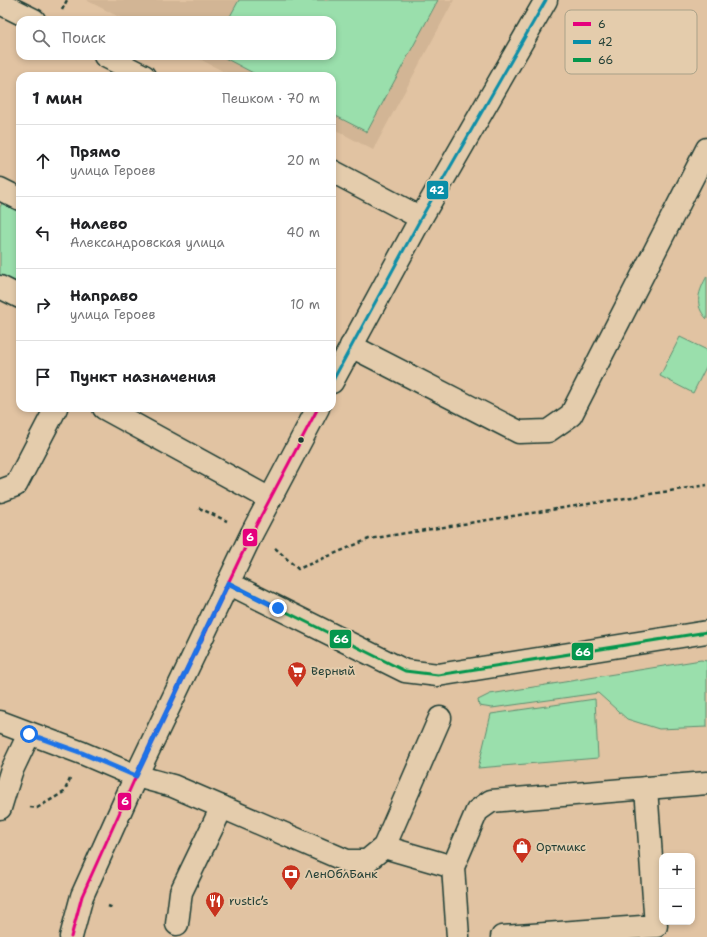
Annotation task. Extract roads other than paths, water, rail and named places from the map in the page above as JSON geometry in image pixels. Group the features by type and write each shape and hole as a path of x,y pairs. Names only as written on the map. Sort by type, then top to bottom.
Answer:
{"street":[{"path":"336,374 421,218 546,0"},
{"path":"0,3 26,16"},
{"path":"113,60 136,72"},
{"path":"351,346 519,432 548,431 571,415 707,149"},
{"path":"336,173 421,218"},
{"path":"0,189 16,197"},
{"path":"0,287 16,295"},
{"path":"0,491 16,485 54,412"},
{"path":"111,412 270,499"},
{"path":"71,937 82,896 136,776 228,583 316,412"},
{"path":"228,583 404,670 438,675 707,632"},
{"path":"0,722 82,753 136,776 173,786 347,860 367,860 384,847 440,718"},
{"path":"0,804 29,734"},
{"path":"458,937 453,867 477,811 491,801 707,783"},
{"path":"502,937 656,926 646,788"},
{"path":"177,924 181,892 222,807"},
{"path":"384,847 453,867"}],"place":[{"name":"Верный","path":"297,688"},
{"name":"Ортмикс","path":"522,864"},
{"name":"ЛенОблБанк","path":"291,891"},
{"name":"rustic’s","path":"215,918"}]}
